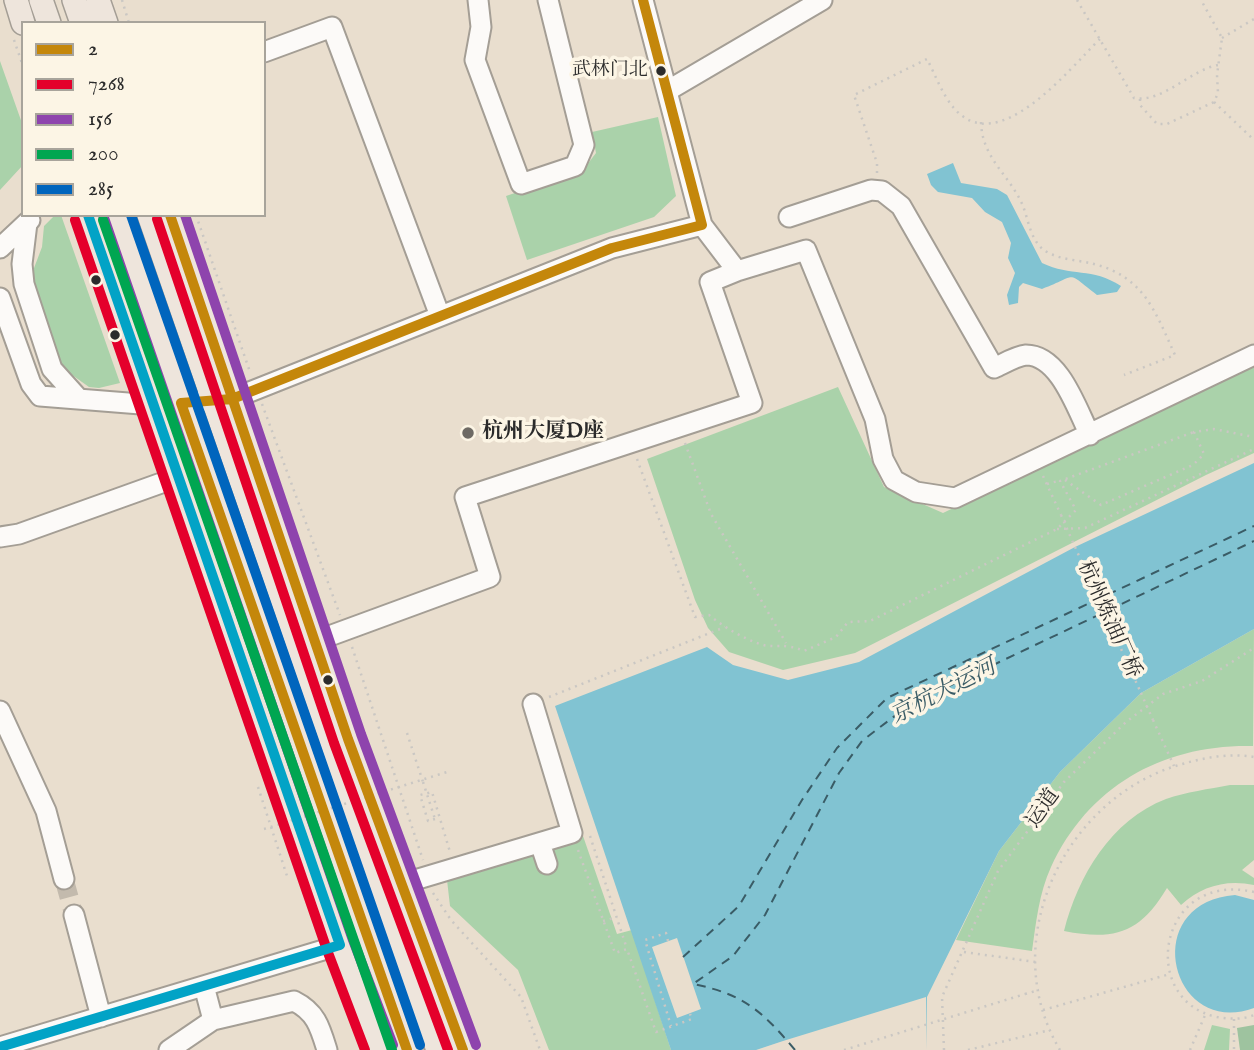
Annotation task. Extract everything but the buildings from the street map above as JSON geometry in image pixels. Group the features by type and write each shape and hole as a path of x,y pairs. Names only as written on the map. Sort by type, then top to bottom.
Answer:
{"main road":[{"path":"16,0 22,21"},
{"path":"41,0 48,21"},
{"path":"74,0 81,21"},
{"path":"98,0 105,21"},
{"path":"89,217 341,945 380,1050"},
{"path":"117,217 407,1050"},
{"path":"150,217 313,642 398,885 463,1050"},
{"path":"171,217 222,400 438,1050"}],"street":[{"path":"478,0 481,27 475,60 521,184 575,166 584,145 548,0"},
{"path":"643,0 702,225 737,271"},
{"path":"667,91 794,7 822,0"},
{"path":"266,51 332,27 440,316"},
{"path":"789,217 849,196 882,191 901,206 994,368 1024,355 1041,359 1056,371 1090,435"},
{"path":"31,219 22,264 24,284 52,369 79,399"},
{"path":"0,248 31,219"},
{"path":"0,298 31,384 40,396 153,405 222,400 612,248 702,225"},
{"path":"313,642 490,577 465,497 752,403 710,282 737,271 806,250 875,419 883,460 894,480 916,492 956,498 1254,355"},
{"path":"0,537 19,534 178,477"},
{"path":"398,885 572,833 539,702"},
{"path":"0,711 46,811 64,879"},
{"path":"540,843 547,864"},
{"path":"74,915 101,1017"},
{"path":"0,1047 341,945"},
{"path":"204,986 213,1020"},
{"path":"169,1050 213,1020 294,1001 309,1009 319,1023 327,1050"}],"path":[{"path":"121,0 128,21"},
{"path":"1077,0 1134,99 1146,100 1203,68 1218,65"},
{"path":"1140,99 1140,105 1157,124 1167,124 1214,102 1218,93 1222,38 1200,0"},
{"path":"1222,38 1254,19"},
{"path":"876,190 877,163 854,95 927,59 953,107 965,117 989,125 1023,113 1100,39"},
{"path":"1214,102 1254,140"},
{"path":"981,122 981,139 992,162 1023,206 1027,227 1046,252 1118,270 1135,284 1152,305 1175,355 1124,375"},
{"path":"680,427 711,514 786,643"},
{"path":"1060,481 1194,432 1214,429 1254,437"},
{"path":"1047,484 1067,480 1101,505 1193,465 1204,454 1194,432"},
{"path":"632,443 695,617 709,615 725,627 762,645 786,643 804,651 836,637 848,622 870,621 1057,529 1076,510 1060,481"},
{"path":"1057,529 1085,528 1254,449"},
{"name":"杭州炼油厂桥","path":"1036,460 1174,766"},
{"path":"539,702 725,627"},
{"name":"运道","path":"944,1050 943,997 998,871 1064,782 1126,722 1163,694 1202,681 1254,648"},
{"path":"407,733 423,782 435,819 428,821 420,795 432,792 455,869"},
{"path":"1060,1050 1043,1010 1035,962 1042,908 1050,881 1069,844 1095,812 1128,787 1174,766 1205,758 1254,757"},
{"path":"264,828 423,782 447,772"},
{"path":"258,787 288,879"},
{"path":"572,833 615,953 627,949"},
{"path":"1254,892 1236,888 1215,890 1196,899 1181,914 1171,932 1167,953 1170,974 1179,992 1193,1006 1206,1013 1234,1019 1254,1015"},
{"path":"603,921 618,916 656,1032 692,1019 690,1014"},
{"path":"668,941 666,933 645,940 671,1026"},
{"path":"964,952 1035,962"},
{"path":"1043,1010 1170,974"},
{"path":"844,1050 1039,990"},
{"path":"1190,1050 1206,1013"},
{"path":"1234,1019 1234,1050"},
{"path":"968,1050 1050,1030"}],"green space":[{"path":"0,61 21,120 21,167 0,190"},
{"path":"658,117 676,196 654,217 527,260 506,196 583,170 596,153 592,132"},
{"path":"53,217 62,217 120,383 99,388 89,387 68,372 58,360 31,276 42,247 44,226"},
{"path":"1254,363 1254,453 855,653 783,670 729,652 708,628 695,600 647,459 838,387 884,487 943,513"},
{"path":"1254,629 1253,746 1220,747 1160,762 1133,775 1108,792 1086,813 1067,838 1051,867 1041,898 1032,951 956,940 999,851 1060,772 1141,693"},
{"path":"1230,785 1254,785 1254,860 1242,870 1254,878 1254,885 1234,883 1215,886 1197,893 1181,905 1167,888 1147,915 1124,930 1098,935 1064,931 1078,890 1113,835 1146,808 1166,799"},
{"path":"583,836 617,934 632,930 671,1050 549,1050 518,970 450,906 447,880"},
{"path":"1212,1025 1230,1029 1229,1050 1204,1050"},
{"path":"1254,1025 1254,1050 1240,1050 1237,1028"}],"water":[{"path":"953,163 961,183 997,189 1007,195 1042,263 1062,270 1100,276 1121,286 1117,292 1097,295 1071,277 1042,289 1023,283 1019,287 1018,303 1009,305 1007,295 1015,273 1008,258 1011,243 1002,222 985,212 972,198 938,192 931,185 927,174"},
{"name":"京杭大运河","path":"1254,463 1254,629 1141,693 1060,772 999,851 927,997 927,1050 671,1050 555,706 707,647 733,665 788,680 859,662 1075,547"},
{"path":"1235,895 1254,900 1254,1008 1225,1012 1202,1005 1186,988 1177,966 1176,942 1185,920 1204,903"}],"pier":[{"path":"677,938 701,1009 677,1018 652,947"},
{"path":"926,997 927,1050 756,1050 783,1041"}],"ferry route":[{"path":"683,957 739,906 802,800 837,748 887,698 1254,526"},
{"path":"795,1050 773,1025 739,999 693,984 733,956 765,915 839,773 862,741 909,705 1254,541"}],"tunnel":[{"path":"237,531 425,1050"},
{"path":"64,879 74,915"}],"transit line":[{"name":"2","path":"407,1050 181,403 232,399 612,248 702,225 643,0"},
{"path":"0,1047 340,945 89,217"},
{"name":"156","path":"104,217 353,940 393,1045"},
{"name":"285","path":"132,217 420,1045"},
{"name":"2","path":"171,217 348,739 463,1050"},
{"name":"156","path":"186,217 361,734 476,1045"},
{"name":"7268","path":"157,219 334,743 448,1050"},
{"name":"7268","path":"75,220 327,950 365,1050"},
{"name":"200","path":"103,220 392,1050"}],"place":[{"name":"武林门北","path":"661,71"},
{"name":"杭州大厦D座","path":"468,433"}]}
